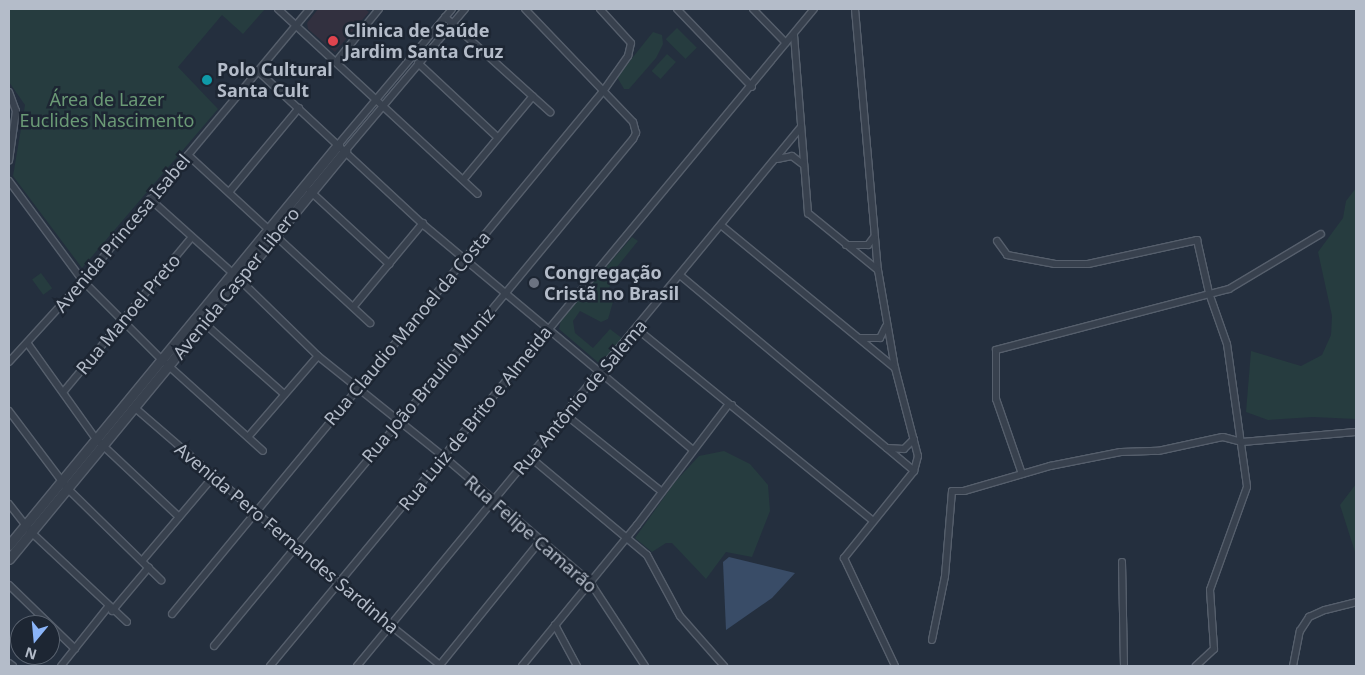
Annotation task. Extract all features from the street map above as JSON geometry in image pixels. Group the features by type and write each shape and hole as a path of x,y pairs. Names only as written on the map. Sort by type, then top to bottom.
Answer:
{"street":[{"path":"278,9 478,194"},
{"name":"Avenida Princesa Isabel","path":"9,362 28,344 83,281 310,9"},
{"name":"Avenida Casper Libero","path":"100,442 134,407 164,362 204,323 235,275 276,237 376,100 452,9"},
{"name":"Avenida Casper Libero","path":"9,559 28,530 235,275 268,230 341,148 382,106 465,9"},
{"path":"524,9 604,90"},
{"name":"Rua Claudio Manoel da Costa","path":"172,614 254,512 358,389 604,90 628,56 630,38 600,9"},
{"path":"676,9 752,87"},
{"path":"753,9 786,44"},
{"name":"Rua Luiz de Brito e Almeida","path":"270,666 340,585 443,456 752,87 814,9"},
{"path":"855,9 878,270 895,368 918,456 914,471 844,558 895,666"},
{"path":"336,62 376,10"},
{"path":"444,17 550,112"},
{"path":"794,35 808,214 878,270"},
{"path":"418,63 497,137"},
{"path":"259,72 423,224 506,291 693,450"},
{"name":"Rua João Braulio Muniz","path":"214,646 633,139 636,133 633,122 604,90"},
{"path":"9,92 16,111 9,161"},
{"path":"463,180 532,96"},
{"path":"230,191 299,108"},
{"name":"Rua Antônio de Salema","path":"357,666 602,372 801,127"},
{"path":"188,155 230,191 268,230 354,306 370,323"},
{"path":"775,160 792,156 801,160 804,166"},
{"path":"9,181 83,281 164,362 263,451"},
{"path":"310,191 389,264"},
{"name":"Rua Felipe Camarão","path":"150,200 235,275 318,356 443,456 493,501 590,582 645,666"},
{"path":"354,306 423,224"},
{"path":"722,226 895,368"},
{"path":"1022,474 996,400 996,350 1210,295 1236,285 1321,234"},
{"path":"845,245 868,245 875,236"},
{"name":"Rua Manoel Preto","path":"64,391 192,237"},
{"path":"997,241 1006,255 1055,264 1088,264 1197,240 1210,295 1227,344 1247,487 1210,590 1214,649 1196,666"},
{"path":"680,276 914,471"},
{"path":"858,338 880,338 887,322"},
{"path":"204,323 284,394"},
{"path":"637,328 873,521"},
{"path":"28,344 100,442 179,517"},
{"path":"248,437 318,356"},
{"path":"522,666 637,525 728,405 732,405"},
{"name":"Avenida Pero Fernandes Sardinha","path":"134,407 340,585 441,666"},
{"path":"9,411 65,485 162,580"},
{"path":"566,415 661,491"},
{"path":"932,640 945,576 952,492 1121,452 1158,451 1224,436 1242,442 1356,432"},
{"path":"887,448 904,449 914,439"},
{"path":"531,458 647,556 680,616 724,666"},
{"path":"142,561 213,477"},
{"path":"9,504 28,530 110,609 127,622"},
{"name":"Avenida Casper Libero","path":"9,545 28,530"},
{"path":"441,666 540,541"},
{"path":"1122,562 1124,666"},
{"path":"60,666 149,567"},
{"path":"9,585 75,649"},
{"path":"1293,666 1300,631 1309,618 1356,602"},
{"path":"554,625 577,666"},
{"path":"9,663 13,666"}],"shaded area":[{"name":"Clinica de Saúde Jardim Santa Cruz","path":"318,9 365,9 369,12 335,52 308,29 307,23"}],"green space":[{"name":"Área de Lazer Euclides Nascimento","path":"9,9 265,9 243,34 222,15 178,67 218,109 82,268 13,176 25,105 9,82"},
{"path":"677,28 697,48 685,59 666,39"},
{"path":"653,32 662,35 663,44 656,58 629,89 624,89 617,77"},
{"path":"667,54 676,62 661,79 652,71"},
{"path":"1356,188 1356,419 1313,417 1268,420 1246,412 1251,351 1301,366 1322,355 1331,335 1332,316 1318,252 1343,218 1346,201"},
{"path":"632,237 638,241 616,268 615,278 605,294 613,302 608,319 601,322 580,311 573,321 575,333 593,348 610,329 623,339 600,364 559,329 561,320"},
{"path":"41,273 52,288 43,295 32,279"},
{"path":"724,451 750,464 768,485 770,511 752,557 726,552 706,579 672,543 666,543 652,552 635,538 675,482 699,456"},
{"path":"1356,484 1356,555 1340,505"}],"water":[{"path":"729,557 795,573 772,598 726,630 723,562"}],"place":[{"name":"Clinica de Saúde Jardim Santa Cruz","path":"333,41"},
{"name":"Polo Cultural Santa Cult","path":"207,80"},
{"name":"Congregação Cristã no Brasil","path":"534,283"}]}
